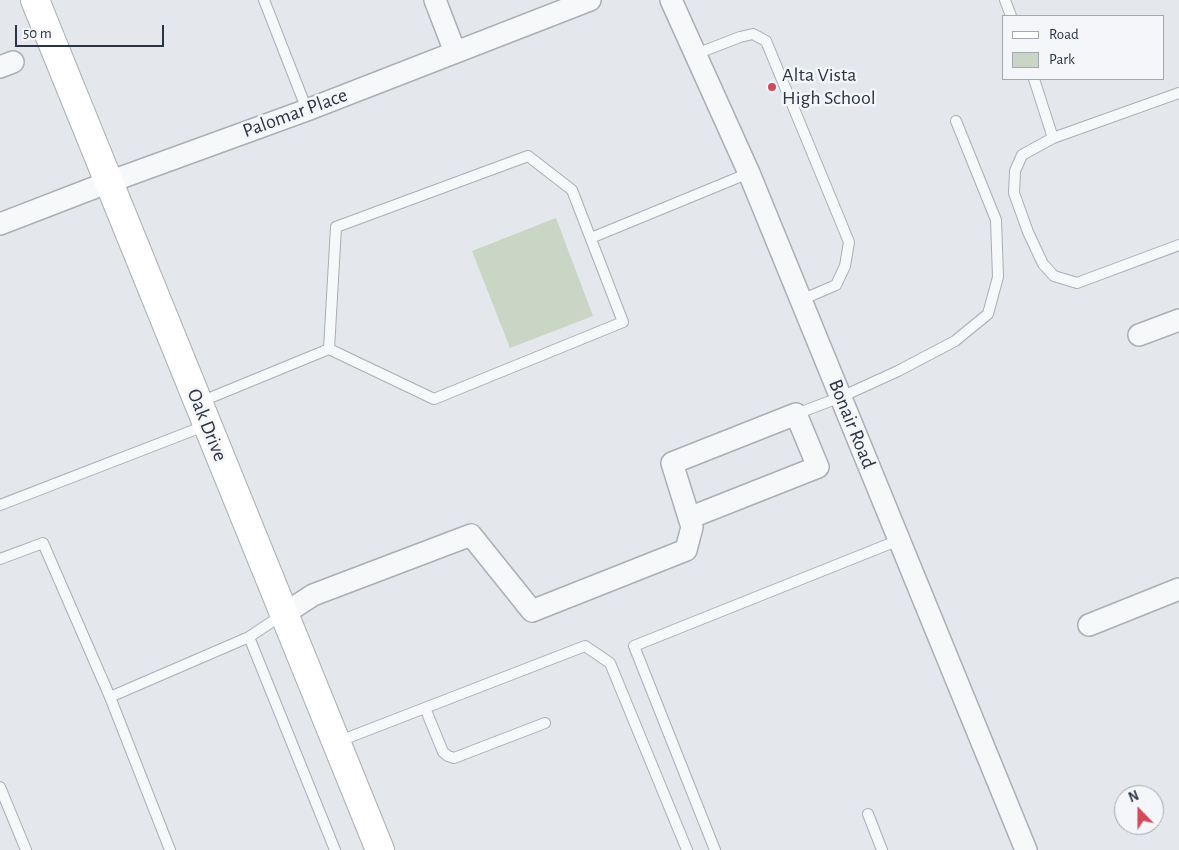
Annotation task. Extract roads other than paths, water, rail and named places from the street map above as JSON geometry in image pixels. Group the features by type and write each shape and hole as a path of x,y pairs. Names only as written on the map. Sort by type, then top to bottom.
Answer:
{"street":[{"name":"Oak Drive","path":"35,0 380,850"},
{"path":"435,0 456,52"},
{"name":"Palomar Place","path":"0,224 307,110 590,0"},
{"name":"Bonair Road","path":"671,0 749,173 1026,850"},
{"path":"1139,335 1179,320"},
{"path":"284,614 313,595 470,535 532,611 686,550 692,527 689,518 672,463 796,414 818,468 689,518"},
{"path":"1089,625 1179,589"}],"lane":[{"path":"264,0 307,110"},
{"path":"1005,0 1011,15"},
{"path":"696,54 753,34 766,41 849,242 845,266 836,285 801,300"},
{"path":"1034,80 1053,138"},
{"path":"1179,93 1053,138 1022,155 1015,171 1014,194 1028,232 1043,264 1054,276 1077,283 1179,245"},
{"path":"796,414 841,397 898,371 955,341 988,314 998,277 996,220 956,121"},
{"path":"528,156 572,190 623,322 434,399 329,349 336,227 528,156"},
{"path":"591,238 749,173"},
{"path":"0,505 168,440 203,414 329,349"},
{"path":"715,850 634,646 899,540"},
{"path":"0,560 43,543 110,697 170,850"},
{"path":"110,697 249,637 284,614"},
{"path":"249,637 335,850"},
{"path":"336,742 585,646 610,663 687,850"},
{"path":"425,708 443,752 454,758 545,723"},
{"path":"0,787 26,850"},
{"path":"868,814 882,850"}],"place":[{"name":"Alta Vista High School","path":"772,87"}]}
